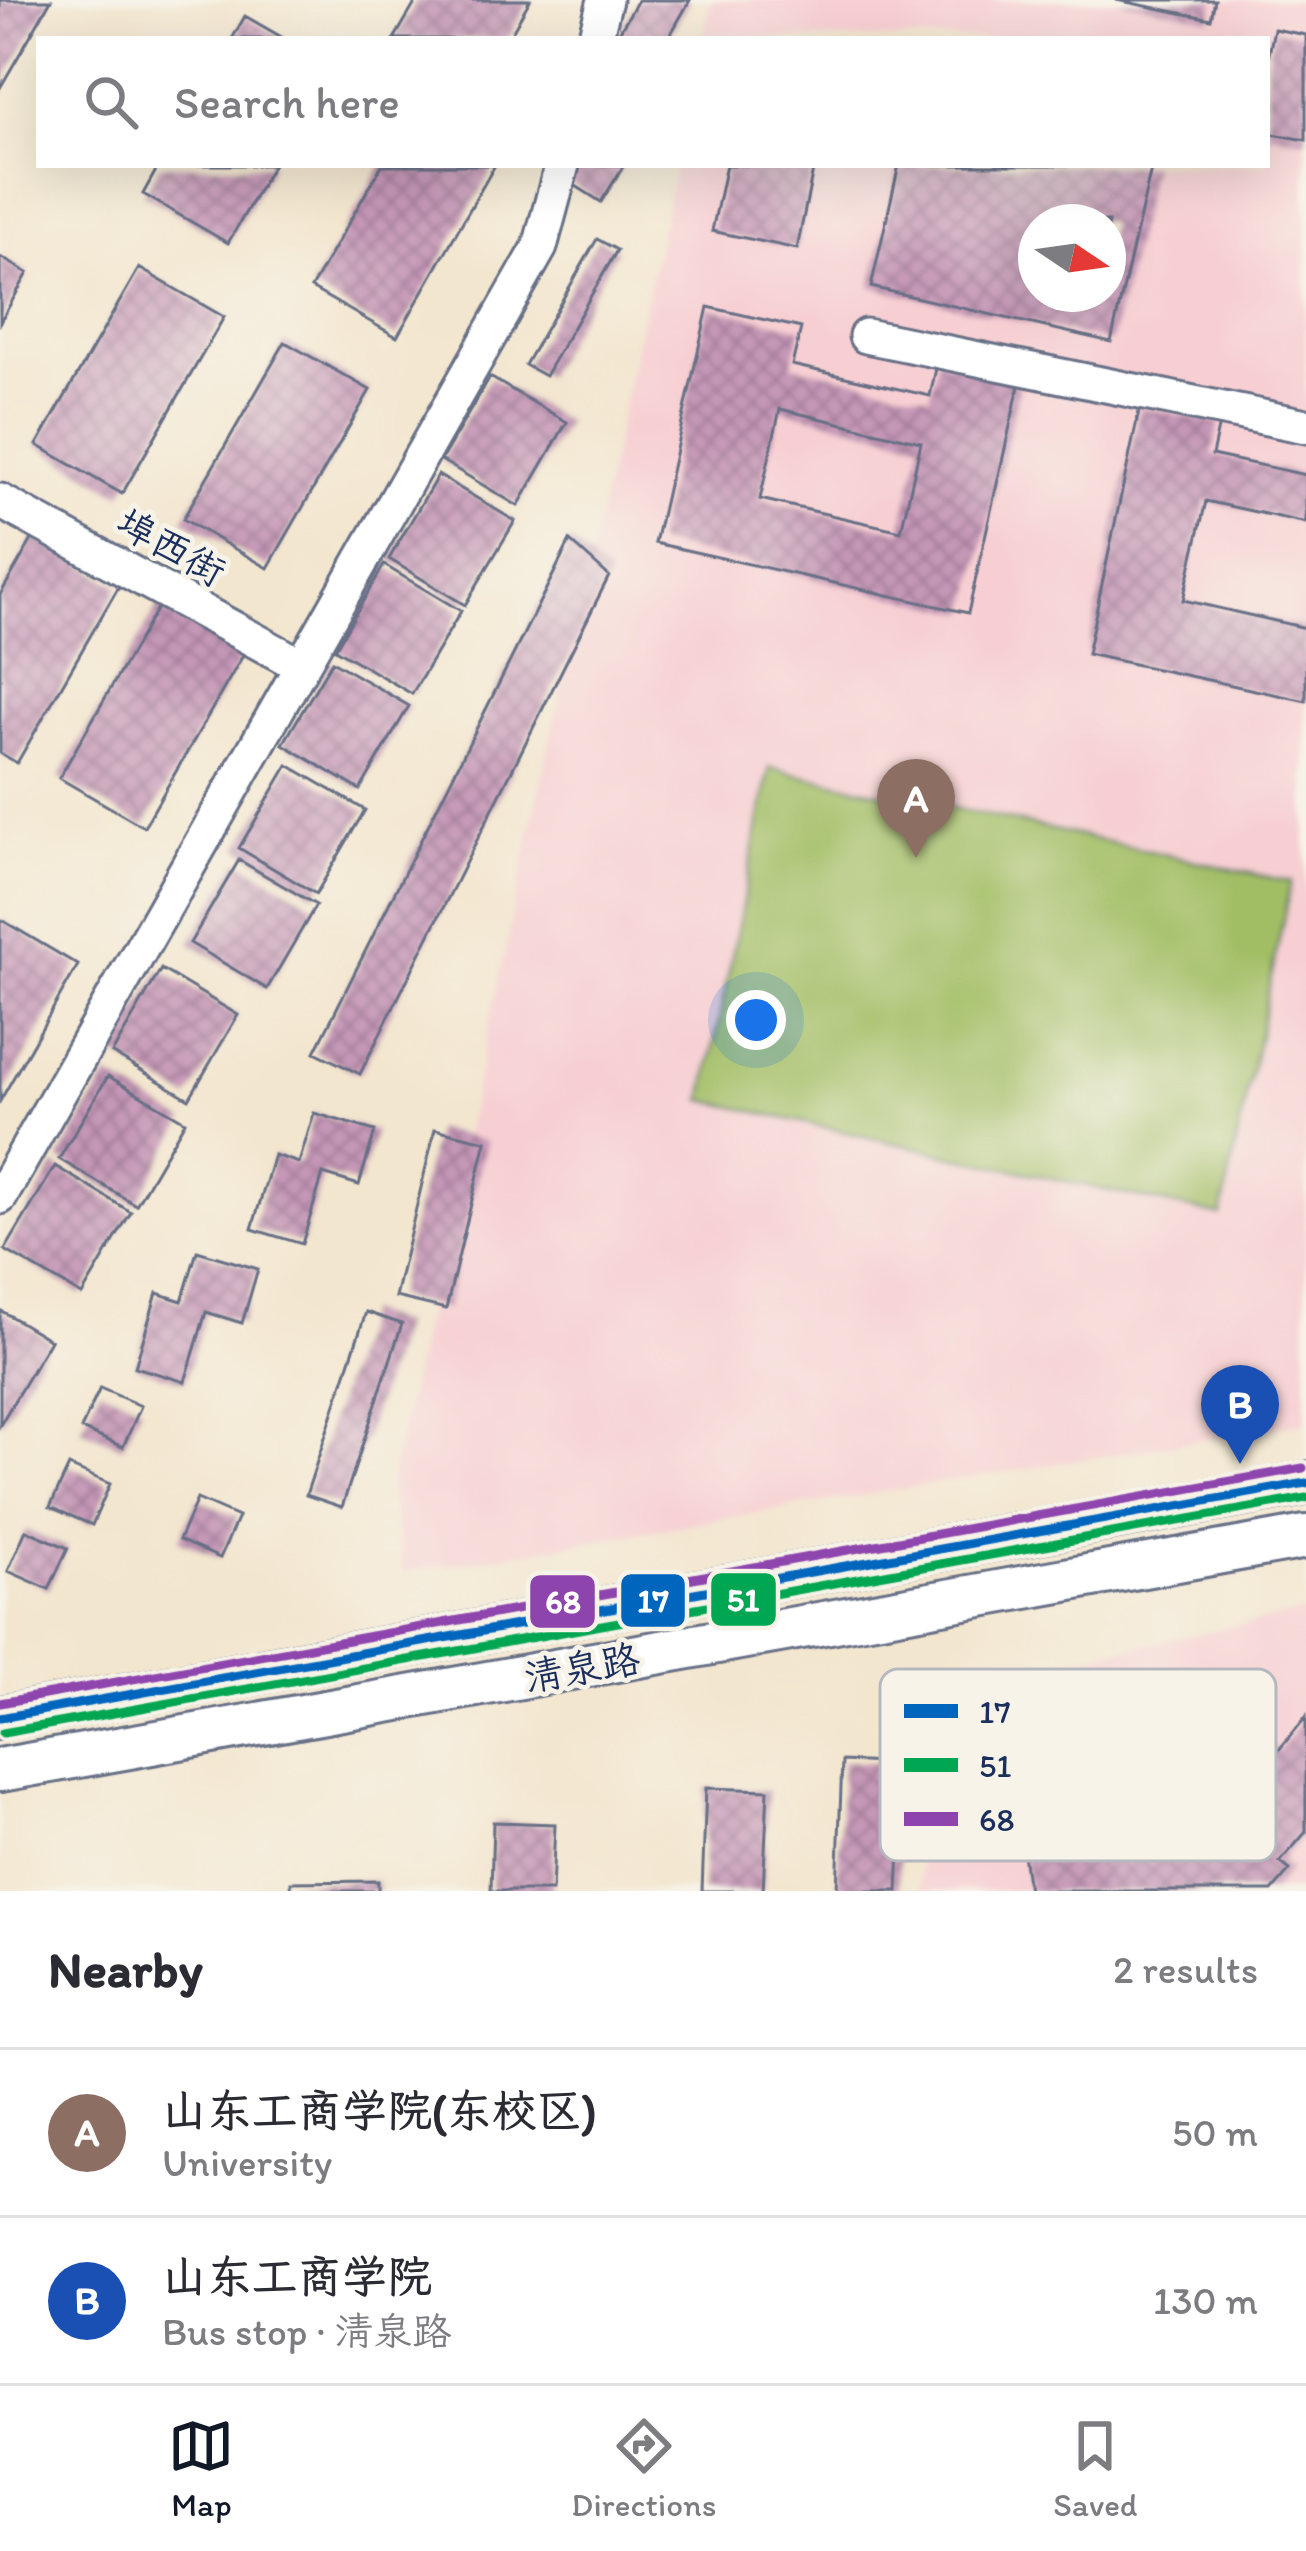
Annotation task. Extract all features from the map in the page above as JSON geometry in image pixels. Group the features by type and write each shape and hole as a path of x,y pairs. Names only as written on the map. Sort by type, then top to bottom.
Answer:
{"main road":[{"name":"清泉路","path":"0,1718 1306,1483"},
{"name":"清泉路","path":"0,1770 1306,1538"}],"street":[{"path":"596,36 605,0"},
{"path":"0,1197 540,247 561,168"},
{"path":"866,336 1306,426"},
{"name":"埠西街","path":"0,501 302,666"}],"shaded area":[{"path":"711,0 1306,0 1306,1422 403,1572 389,1485 674,168 1270,168 1270,36 704,36"},
{"path":"1306,1612 1306,1891 921,1891 920,1861 1276,1861 1276,1669 1024,1669"}],"green space":[{"path":"770,768 1291,882 1221,1216 703,1100"}],"building":[{"path":"0,0 51,0 0,88"},
{"path":"417,0 530,0 510,36 396,36"},
{"path":"638,0 690,0 670,36 617,36"},
{"path":"1116,0 1215,0 1211,19"},
{"path":"245,16 280,36 234,36"},
{"path":"1274,29 1306,35 1306,140 1270,134"},
{"path":"157,168 271,168 228,243 143,194"},
{"path":"380,168 493,168 397,337 311,288"},
{"path":"576,168 622,168 601,202 568,181"},
{"path":"725,168 813,168 797,249 712,231"},
{"path":"898,168 1151,168 1126,277 1126,204 1018,204 1018,312 1118,312 1111,342 871,287"},
{"path":"597,239 617,250 545,376 525,365"},
{"path":"0,257 28,273 0,322"},
{"path":"139,268 224,317 122,494 37,445"},
{"path":"708,307 801,328 792,365 930,396 938,359 1021,377 968,613 655,543","holes":["780,409 921,442 901,531 760,499"]},
{"path":"285,342 370,390 268,568 183,519"},
{"path":"490,377 567,422 518,506 441,460"},
{"path":"1140,407 1219,423 1212,455 1306,475 1306,523 1206,501 1183,600 1306,628 1306,701 1087,654"},
{"path":"438,475 515,521 465,605 389,559"},
{"path":"34,536 119,586 17,763 0,753 0,595"},
{"path":"570,541 609,576 360,1074 315,1052"},
{"path":"384,565 461,611 412,694 335,649"},
{"path":"161,601 246,650 144,827 59,778"},
{"path":"332,661 409,706 360,790 283,744"},
{"path":"288,765 365,810 316,894 239,848"},
{"path":"239,860 316,905 267,989 190,943"},
{"path":"0,919 78,965 0,1101"},
{"path":"161,969 238,1015 189,1099 112,1053"},
{"path":"108,1076 185,1121 136,1205 59,1159"},
{"path":"314,1113 375,1131 359,1185 323,1174 302,1244 252,1229 274,1155 299,1163"},
{"path":"435,1129 486,1141 446,1309 395,1297"},
{"path":"55,1166 131,1212 82,1295 5,1250"},
{"path":"197,1251 258,1269 242,1323 206,1312 185,1382 135,1367 157,1293 182,1301"},
{"path":"0,1310 50,1340 0,1425"},
{"path":"366,1312 402,1324 342,1507 306,1495"},
{"path":"100,1388 141,1406 123,1447 81,1429"},
{"path":"69,1466 110,1484 92,1525 50,1507"},
{"path":"197,1499 238,1517 220,1558 179,1540"},
{"path":"26,1530 68,1548 49,1589 8,1571"},
{"path":"1306,1717 1306,1832 1280,1862 1290,1870 1272,1891 1028,1891 1024,1861 1276,1861 1276,1749"},
{"path":"842,1761 880,1763 880,1861 899,1861 898,1891 837,1891"},
{"path":"706,1788 768,1790 763,1891 702,1891"},
{"path":"493,1822 555,1824 552,1891 491,1891"},
{"path":"378,1881 378,1891 291,1891 291,1882"}],"transit line":[{"name":"68","path":"0,1703 1303,1468"},
{"name":"17","path":"0,1718 1306,1483"},
{"name":"51","path":"3,1733 1306,1498"}],"place":[{"name":"山东工商学院(东校区)","path":"916,858"},
{"name":"山东工商学院","path":"1240,1464"}]}
